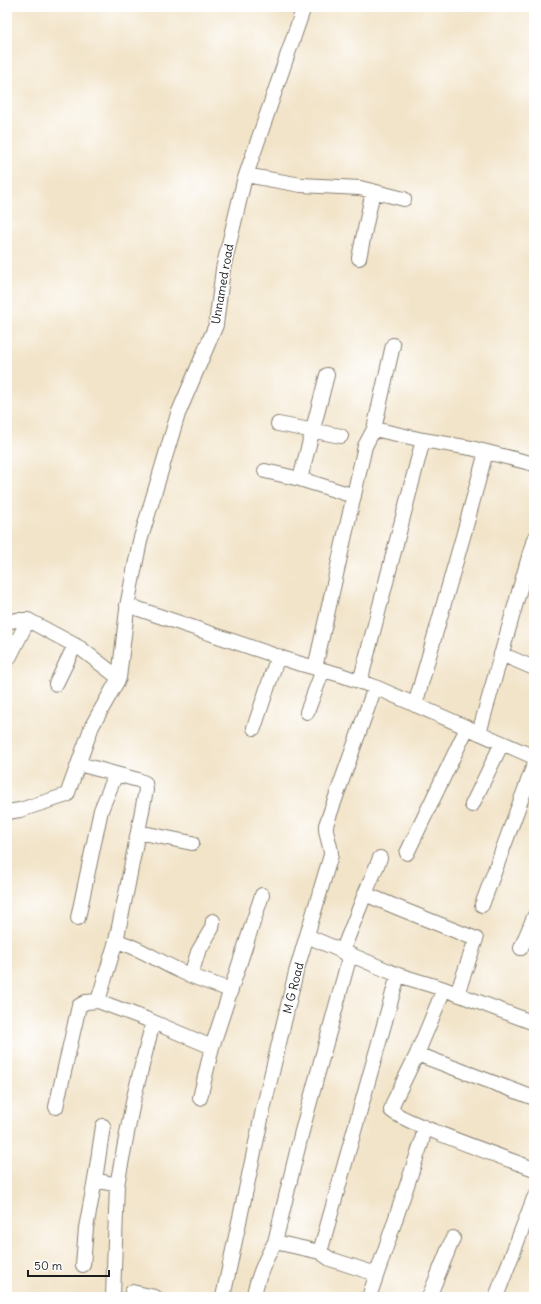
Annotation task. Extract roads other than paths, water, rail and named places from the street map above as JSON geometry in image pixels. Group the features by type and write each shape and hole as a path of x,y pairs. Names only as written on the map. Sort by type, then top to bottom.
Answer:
{"street":[{"name":"Unnamed road","path":"119,678 127,605 140,541 178,414 216,325 223,269 246,175 304,7"},
{"path":"246,175 301,185 360,188 404,199"},
{"path":"359,258 373,191"},
{"path":"307,712 319,669 365,446 374,429 393,345"},
{"path":"300,479 327,375"},
{"path":"278,424 341,436"},
{"path":"374,429 486,452 534,464"},
{"path":"360,682 423,440"},
{"path":"415,705 486,452"},
{"path":"265,471 300,479 354,496"},
{"path":"408,852 473,731 501,654 531,563 534,540"},
{"path":"127,605 375,687 534,757"},
{"path":"9,658 28,620"},
{"path":"7,622 28,620 75,645 119,678 92,726 67,795 20,810 7,812"},
{"path":"56,684 75,645"},
{"path":"501,654 534,668"},
{"path":"254,728 278,656"},
{"name":"M G Road","path":"223,1297 263,1110 296,972 331,855 331,848 325,832 326,824 375,687"},
{"path":"472,806 502,743"},
{"path":"79,764 145,783 146,795 116,941 98,1001"},
{"path":"482,905 534,765"},
{"path":"78,918 101,810 116,774"},
{"path":"138,832 192,843"},
{"path":"253,1297 259,1275 275,1242 346,953 365,894 380,858"},
{"path":"365,894 476,939 417,1054 391,1110 398,1116 424,1127 534,1169"},
{"path":"200,1098 212,1047 262,895"},
{"path":"521,948 534,917"},
{"path":"191,975 198,952 212,928 213,921"},
{"path":"307,936 398,975 450,992 534,1023"},
{"path":"116,941 129,944 155,959 191,975 231,990"},
{"path":"320,1252 398,975"},
{"path":"56,1107 78,1006 86,1002 98,1001 212,1047"},
{"path":"112,1297 117,1185 134,1097 153,1022"},
{"path":"417,1054 534,1098"},
{"path":"83,1265 86,1228 103,1126"},
{"path":"369,1297 422,1141 424,1127"},
{"path":"95,1180 117,1185"},
{"path":"496,1297 534,1198"},
{"path":"429,1297 453,1238"},
{"path":"275,1242 320,1252 330,1259 376,1274"},
{"path":"132,1292 155,1297"}]}
